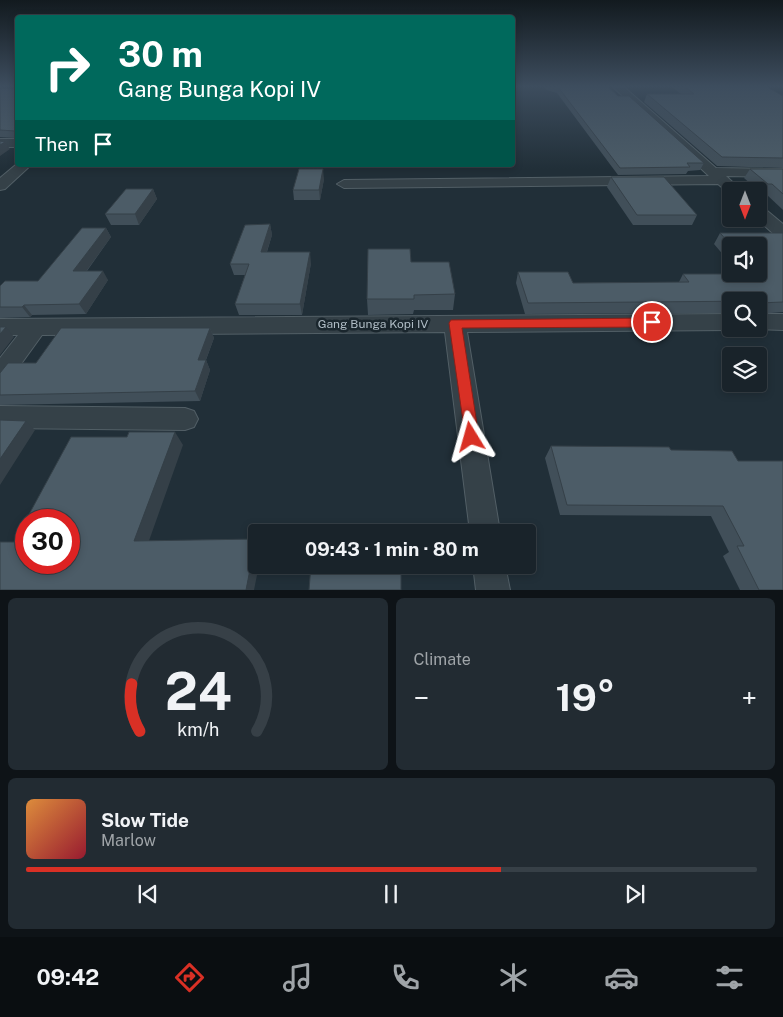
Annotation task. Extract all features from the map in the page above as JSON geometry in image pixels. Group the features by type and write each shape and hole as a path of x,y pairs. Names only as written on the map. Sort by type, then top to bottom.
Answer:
{"street":[{"path":"649,115 724,182"},
{"path":"0,143 15,143"},
{"path":"0,186 22,167"},
{"path":"344,184 783,173"},
{"path":"768,220 783,233"},
{"name":"Gang Bunga Kopi IV","path":"0,327 722,322"},
{"path":"767,322 783,322"},
{"path":"455,323 484,524"},
{"path":"0,376 41,326"},
{"path":"0,416 185,419"},
{"path":"490,574 493,590"}],"building":[{"path":"0,115 15,115 15,131 0,130"},
{"path":"579,115 650,115 704,163 687,163 690,167 620,168"},
{"path":"671,115 783,115 783,158 722,157"},
{"path":"299,169 323,169 319,190 293,190"},
{"path":"750,169 783,169 783,194 772,184 766,182"},
{"path":"611,177 664,177 697,215 637,215"},
{"path":"126,189 153,189 135,214 105,214"},
{"path":"270,224 261,252 310,252 300,304 235,304 249,264 230,264 245,225"},
{"path":"82,228 106,228 73,271 103,271 79,304 0,307 0,286 5,281 38,281"},
{"path":"720,233 783,233 783,302 767,303 767,292 722,292 722,301 528,303 518,272 568,272 573,283 689,282 683,274 722,274 722,282 767,282 767,237 724,237"},
{"path":"368,249 410,249 411,262 449,262 455,294 414,295 414,299 367,299"},
{"path":"0,327 6,327 0,334"},
{"path":"61,328 210,328 198,360 206,360 195,391 0,395 0,373 8,363 36,363"},
{"path":"0,420 26,421 0,459"},
{"path":"129,432 175,432 134,541 248,539 249,574 246,590 0,590 0,542 14,542 15,540 15,574 80,574 80,509 32,509 71,437 127,437"},
{"path":"551,446 669,447 671,450 732,451 738,461 783,461 783,590 759,590 737,546 744,546 723,506 567,505"},
{"path":"310,574 401,574 401,590 309,590"}],"route":[{"path":"471,437 455,323 652,322"}]}
